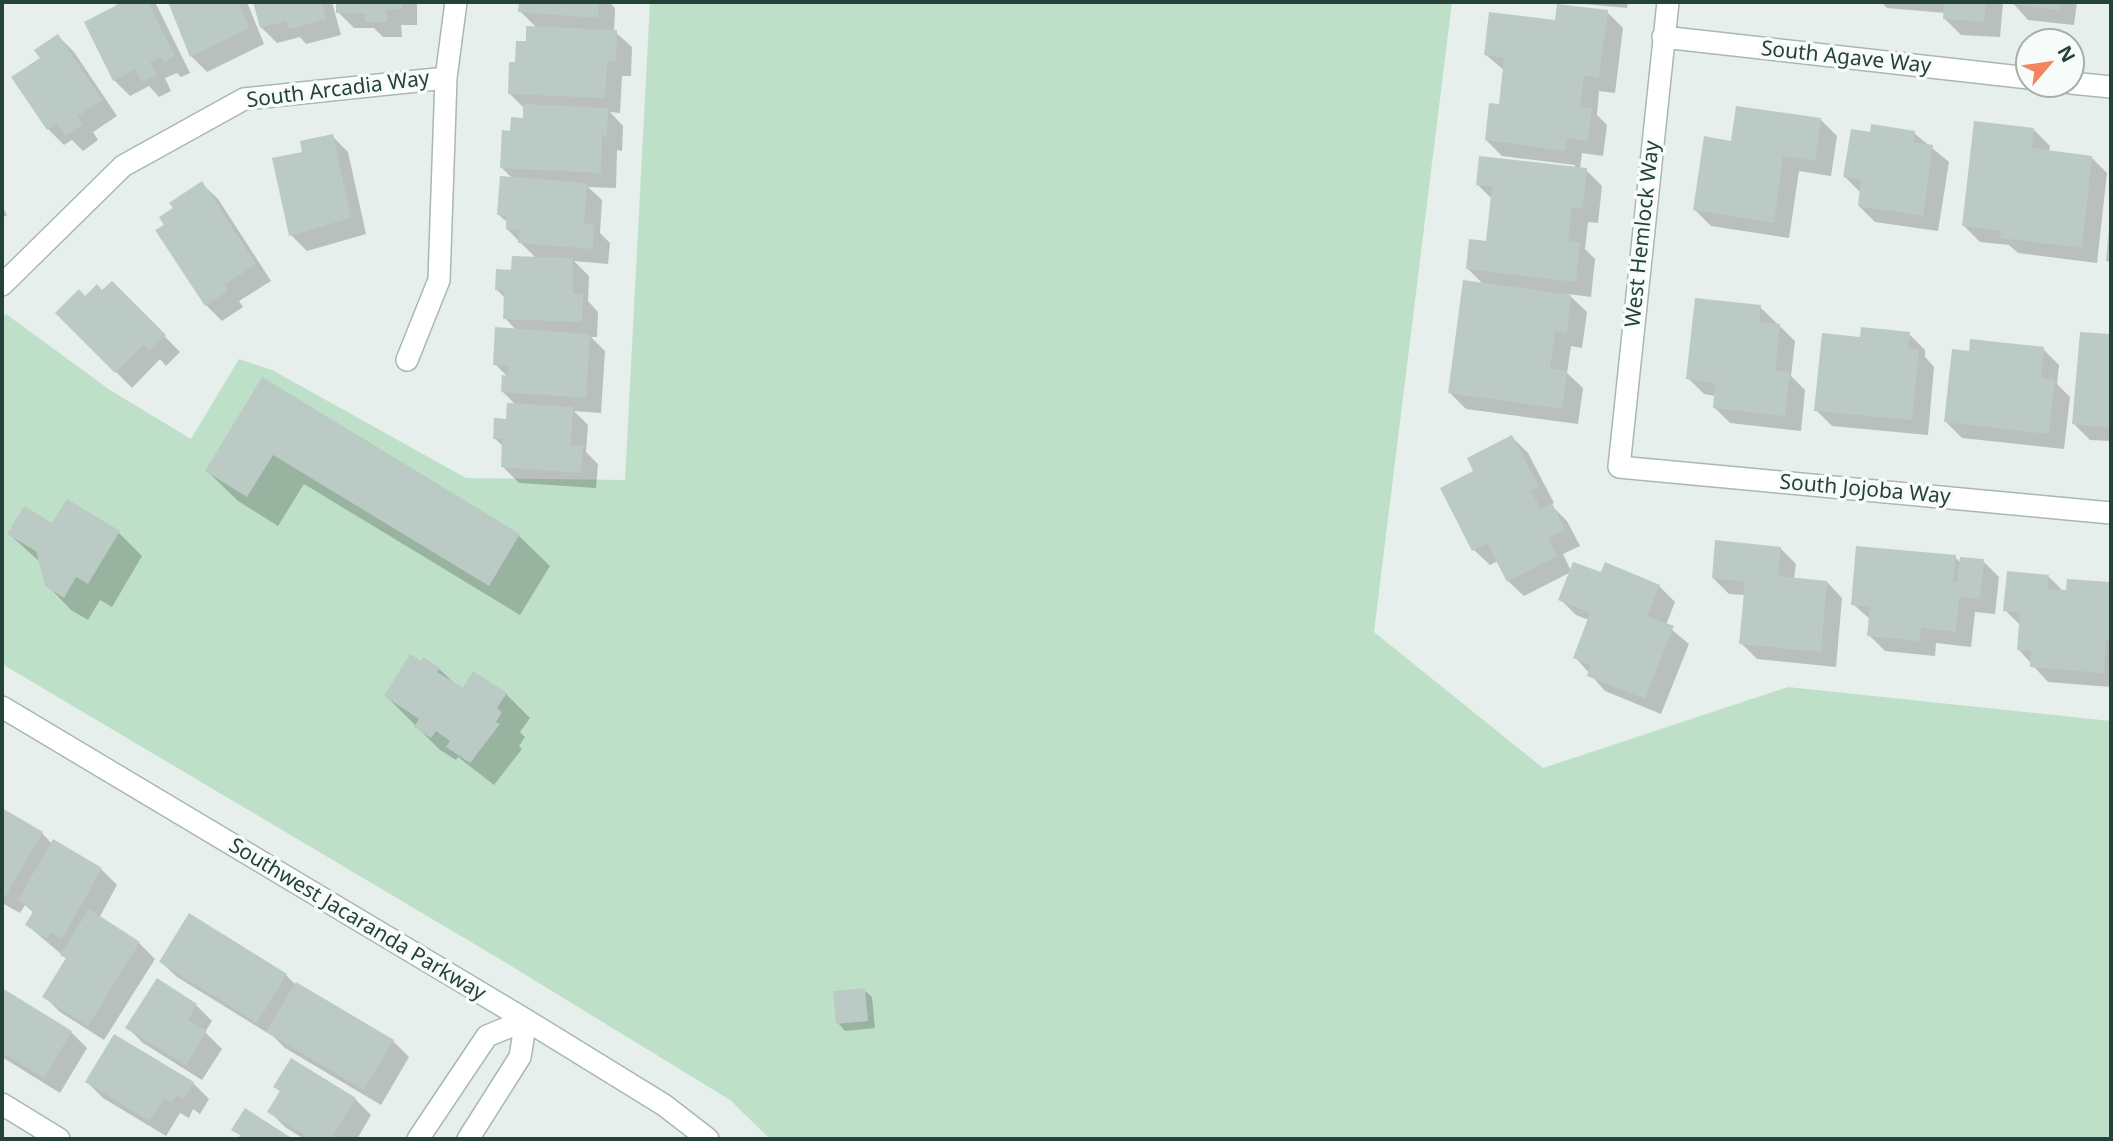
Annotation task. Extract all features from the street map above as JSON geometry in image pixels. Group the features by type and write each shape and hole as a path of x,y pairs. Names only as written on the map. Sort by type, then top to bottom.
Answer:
{"street":[{"path":"407,360 439,280 446,78 456,2"},
{"name":"West Hemlock Way","path":"1619,467 1662,37 1668,2"},
{"name":"South Agave Way","path":"1662,37 2015,76"},
{"name":"South Arcadia Way","path":"2,285 122,166 244,99 446,78"},
{"path":"2085,84 2111,87"},
{"name":"South Jojoba Way","path":"1619,467 2111,513"},
{"name":"Southwest Jacaranda Parkway","path":"2,708 526,1020 664,1105 708,1139"},
{"path":"418,1139 487,1036 526,1020"},
{"path":"468,1139 520,1057 526,1020"},
{"path":"2,1104 59,1139"}],"green space":[{"path":"650,2 1452,2 1374,632 1543,768 1788,687 2111,721 2111,1139 770,1139 730,1100 503,961 2,664 2,319 6,314 110,390 191,439 239,359 272,370 466,478 625,480"}],"building":[{"path":"115,2 148,2 175,56 164,62 161,57 150,62 157,75 142,82 135,69 113,81 84,22 117,5"},
{"path":"168,2 239,2 249,28 190,57"},
{"path":"253,2 322,2 326,19 289,29 286,21 260,28"},
{"path":"336,2 402,2 402,9 386,10 387,22 365,22 365,13 336,13"},
{"path":"519,2 599,2 598,18 518,12"},
{"path":"1944,2 1986,2 1984,22 1943,19"},
{"path":"2010,2 2060,2 2059,10"},
{"path":"1557,4 1608,10 1599,78 1584,76 1580,107 1592,108 1588,141 1567,138 1565,151 1485,140 1489,103 1499,104 1504,58 1484,55 1489,12 1555,20"},
{"path":"526,26 617,30 616,61 607,61 605,98 508,94 509,62 515,62 516,41 526,41"},
{"path":"58,34 102,100 78,116 83,124 65,136 57,123 47,130 11,77 40,58 34,50"},
{"path":"523,104 608,108 607,136 602,135 601,173 500,168 502,130 510,131 511,117 523,118"},
{"path":"1736,106 1821,118 1815,161 1783,156 1774,223 1693,210 1704,136 1731,141"},
{"path":"1974,121 2034,128 2032,148 2092,156 2082,248 2000,238 2001,231 1962,226"},
{"path":"1871,124 1915,131 1913,142 1933,145 1923,216 1858,206 1861,180 1843,177 1851,129 1870,132"},
{"path":"333,134 351,218 289,236 272,158 302,152 300,141"},
{"path":"1479,156 1587,168 1583,208 1572,207 1568,240 1580,242 1576,282 1466,269 1469,239 1486,241 1492,186 1476,185"},
{"path":"500,176 587,183 584,224 594,225 593,249 518,243 519,230 506,229 506,216 497,215"},
{"path":"202,181 256,264 224,285 228,291 205,306 155,230 164,225 159,217 173,208 169,203"},
{"path":"2111,229 2111,262 2106,261"},
{"path":"512,256 573,258 573,294 583,294 582,322 503,319 504,291 495,290 496,269 511,270"},
{"path":"1463,280 1571,295 1567,333 1555,331 1550,368 1567,371 1562,409 1448,393"},
{"path":"112,281 166,335 149,351 143,345 115,373 55,313 79,289 85,296 97,284 102,290"},
{"path":"1695,298 1761,305 1759,322 1780,324 1775,371 1790,372 1785,416 1713,408 1715,383 1686,379"},
{"path":"495,327 590,334 586,398 501,392 502,375 508,376 509,366 493,365"},
{"path":"1861,327 1910,332 1908,348 1919,350 1912,420 1814,411 1822,333 1860,337"},
{"path":"2080,332 2111,334 2111,428 2072,424"},
{"path":"1970,339 2044,347 2041,378 2055,380 2049,434 1944,422 1952,349 1969,351"},
{"path":"262,377 520,534 489,586 273,455 247,497 205,471"},
{"path":"507,403 573,407 571,445 583,446 581,473 501,467 502,439 493,439 494,418 506,419"},
{"path":"1512,435 1539,487 1531,491 1541,509 1552,503 1565,530 1548,538 1557,556 1507,582 1487,543 1472,551 1440,488 1473,471 1467,458"},
{"path":"67,499 120,531 88,584 76,577 64,598 45,586 36,551 7,534 24,506 52,523"},
{"path":"1715,540 1781,547 1778,576 1827,581 1821,652 1739,644 1745,582 1712,578"},
{"path":"1856,546 1956,555 1953,582 1957,583 1960,557 1984,559 1980,599 1959,597 1956,632 1921,628 1920,641 1867,636 1870,607 1851,605"},
{"path":"1573,562 1601,572 1605,562 1660,585 1647,616 1674,626 1645,699 1587,676 1590,665 1573,658 1590,613 1558,600"},
{"path":"2007,571 2049,575 2048,589 2066,590 2067,579 2111,582 2111,641 2106,640 2104,673 2030,667 2031,651 2017,650 2020,613 2003,611"},
{"path":"410,654 421,661 423,657 440,668 437,672 463,688 473,671 507,693 497,708 502,712 496,722 500,724 470,763 446,747 450,741 436,731 431,738 414,727 419,719 384,696"},
{"path":"2,808 43,832 4,899 2,897"},
{"path":"53,839 102,868 62,939 51,932 47,939 25,925 34,910 18,900"},
{"path":"89,909 140,942 88,1026 42,997 66,958 60,955"},
{"path":"189,913 287,974 257,1023 159,962"},
{"path":"157,978 197,1004 188,1020 207,1031 186,1065 125,1028"},
{"path":"296,982 394,1040 364,1090 266,1032"},
{"path":"2,988 72,1031 44,1078 2,1053"},
{"path":"865,988 868,1021 836,1024 833,991"},
{"path":"114,1034 194,1082 184,1099 177,1095 172,1103 164,1098 150,1121 85,1082"},
{"path":"291,1058 356,1098 331,1139 311,1139 267,1112 280,1091 273,1087"},
{"path":"245,1108 293,1139 238,1139 240,1135 231,1130"}]}
